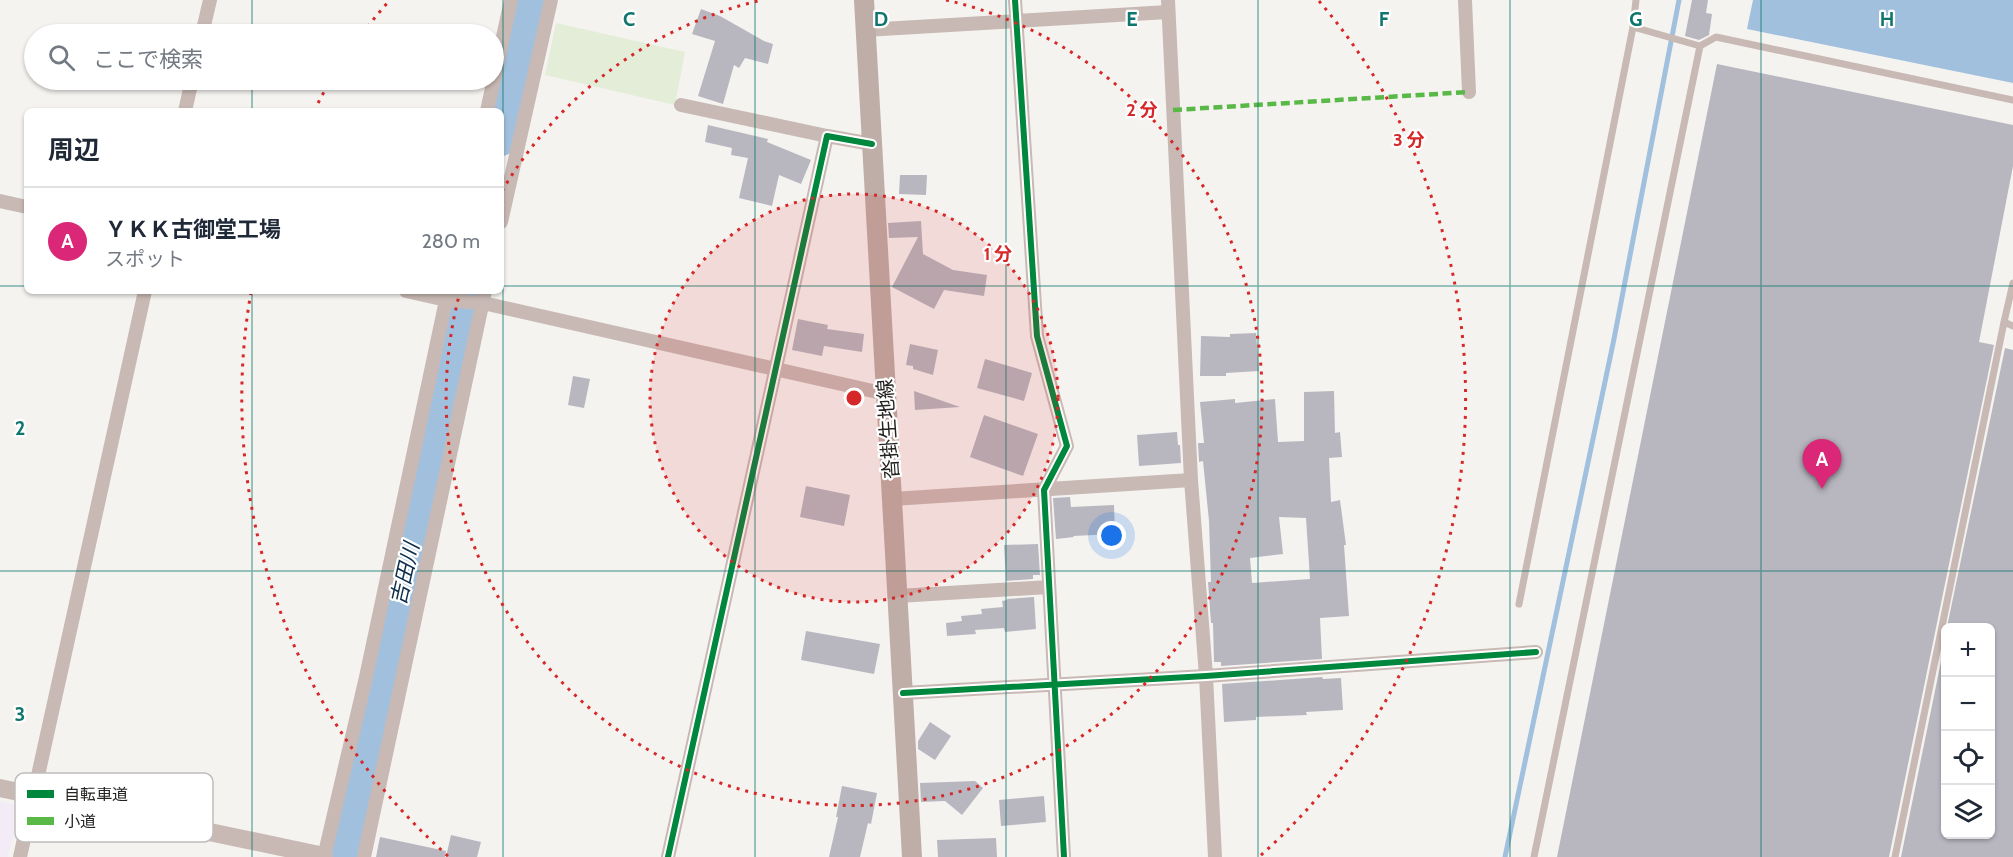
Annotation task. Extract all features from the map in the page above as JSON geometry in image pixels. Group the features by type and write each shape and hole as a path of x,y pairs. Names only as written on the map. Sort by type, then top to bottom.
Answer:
{"main road":[{"name":"沓掛生地線","path":"864,0 912,857"}],"street":[{"path":"204,24 210,0"},
{"path":"504,36 512,0"},
{"path":"504,208 550,0"},
{"path":"1015,0 1037,336 1067,446 1044,490 1064,857"},
{"path":"1465,0 1468,92"},
{"path":"865,30 1016,21 1168,6 1191,480 1206,676 1215,857"},
{"path":"186,108 190,90"},
{"path":"488,108 492,90"},
{"path":"681,105 872,144"},
{"path":"668,857 827,136"},
{"path":"0,201 24,206"},
{"path":"40,773 144,294"},
{"path":"426,294 483,299 886,394"},
{"path":"213,833 325,857 447,297"},
{"path":"364,857 483,299"},
{"path":"892,499 1191,480"},
{"path":"898,596 1049,587"},
{"path":"903,693 1206,676 1536,652"},
{"path":"0,788 15,791"},
{"path":"20,857 24,842"}],"lane":[{"path":"1519,604 1633,27 1636,0"},
{"path":"1633,27 1700,46 1716,37 2013,100"},
{"path":"1534,857 1700,46"},
{"path":"1895,857 2013,283"},
{"path":"2004,322 2013,326"}],"shaded area":[{"path":"0,801 15,805 15,830 8,857 0,857"}],"green space":[{"path":"556,23 685,52 675,105 545,75"}],"water":[{"path":"1753,0 2013,0 2013,83 1747,29"}],"building":[{"path":"1692,0 1708,0 1706,13 1712,14 1709,35 1699,40 1685,36"},
{"path":"701,9 720,16 773,44 768,64 745,58 739,68 734,65 723,104 698,96 715,41 692,34"},
{"path":"1717,64 2013,125 2013,166 1979,342 1994,345 1889,857 1557,857"},
{"path":"708,125 768,139 767,142 811,160 801,184 779,175 772,206 739,198 748,158 731,155 732,148 705,142"},
{"path":"900,175 927,175 926,195 899,194"},
{"path":"921,221 923,254 953,270 987,275 984,296 944,290 934,309 892,287 918,237 889,238 888,223"},
{"path":"798,319 828,325 827,329 864,334 862,352 824,346 822,356 792,350"},
{"path":"1256,333 1259,371 1226,373 1226,376 1200,376 1201,336 1230,337 1230,334"},
{"path":"910,344 938,350 933,375 906,365"},
{"path":"2005,348 2013,350 2013,857 1901,857 1941,661 1941,839 1995,839 1995,623 1948,623"},
{"path":"985,359 1032,373 1024,401 977,388"},
{"path":"573,376 590,379 584,408 568,405"},
{"path":"914,391 960,407 915,410"},
{"path":"1334,391 1335,433 1340,432 1342,457 1329,458 1331,502 1340,500 1346,545 1344,545 1349,616 1320,618 1322,659 1221,666 1221,662 1214,662 1213,623 1211,623 1208,582 1211,582 1209,521 1203,461 1199,462 1198,443 1204,443 1200,402 1235,399 1235,403 1275,399 1278,442 1304,441 1304,392","holes":["1279,517 1306,518 1310,579 1252,583 1250,558 1283,554"]},
{"path":"984,415 1038,434 1023,476 970,457"},
{"path":"1177,432 1181,463 1139,466 1137,435"},
{"path":"806,486 850,495 844,526 800,517"},
{"path":"1070,497 1071,507 1114,505 1115,534 1056,539 1053,498"},
{"path":"1038,544 1040,575 1033,575 1033,579 1006,581 1004,545"},
{"path":"1034,597 1036,629 1005,632 1004,628 975,630 976,634 947,636 946,623 962,621 961,616 982,614 981,609 1003,607 1002,601 1007,599"},
{"path":"806,631 880,644 874,674 801,660"},
{"path":"1322,677 1323,679 1341,678 1343,710 1224,722 1222,684"},
{"path":"930,722 951,736 935,760 918,749 918,741"},
{"path":"975,781 983,788 962,815 945,801 921,802 920,783"},
{"path":"842,786 877,793 871,824 868,823 860,857 829,857"},
{"path":"1044,796 1046,822 1001,826 999,800"},
{"path":"451,835 481,842 477,857 446,857"},
{"path":"380,837 446,851 445,857 376,857"},
{"path":"996,838 997,857 938,857 937,840"}],"waterway":[{"name":"吉田川","path":"504,127 532,0"},
{"path":"1505,857 1614,339 1679,0"},
{"name":"吉田川","path":"342,857 468,294"}],"marked path":[{"path":"1173,110 1469,92"}],"cycle path":[{"path":"1015,0 1037,336 1067,446 1044,490 1064,857"},
{"path":"668,857 827,136 872,144"},
{"path":"903,693 1206,676 1536,652"}],"place":[{"name":"ＹＫＫ古御堂工場","path":"1822,489"}]}
